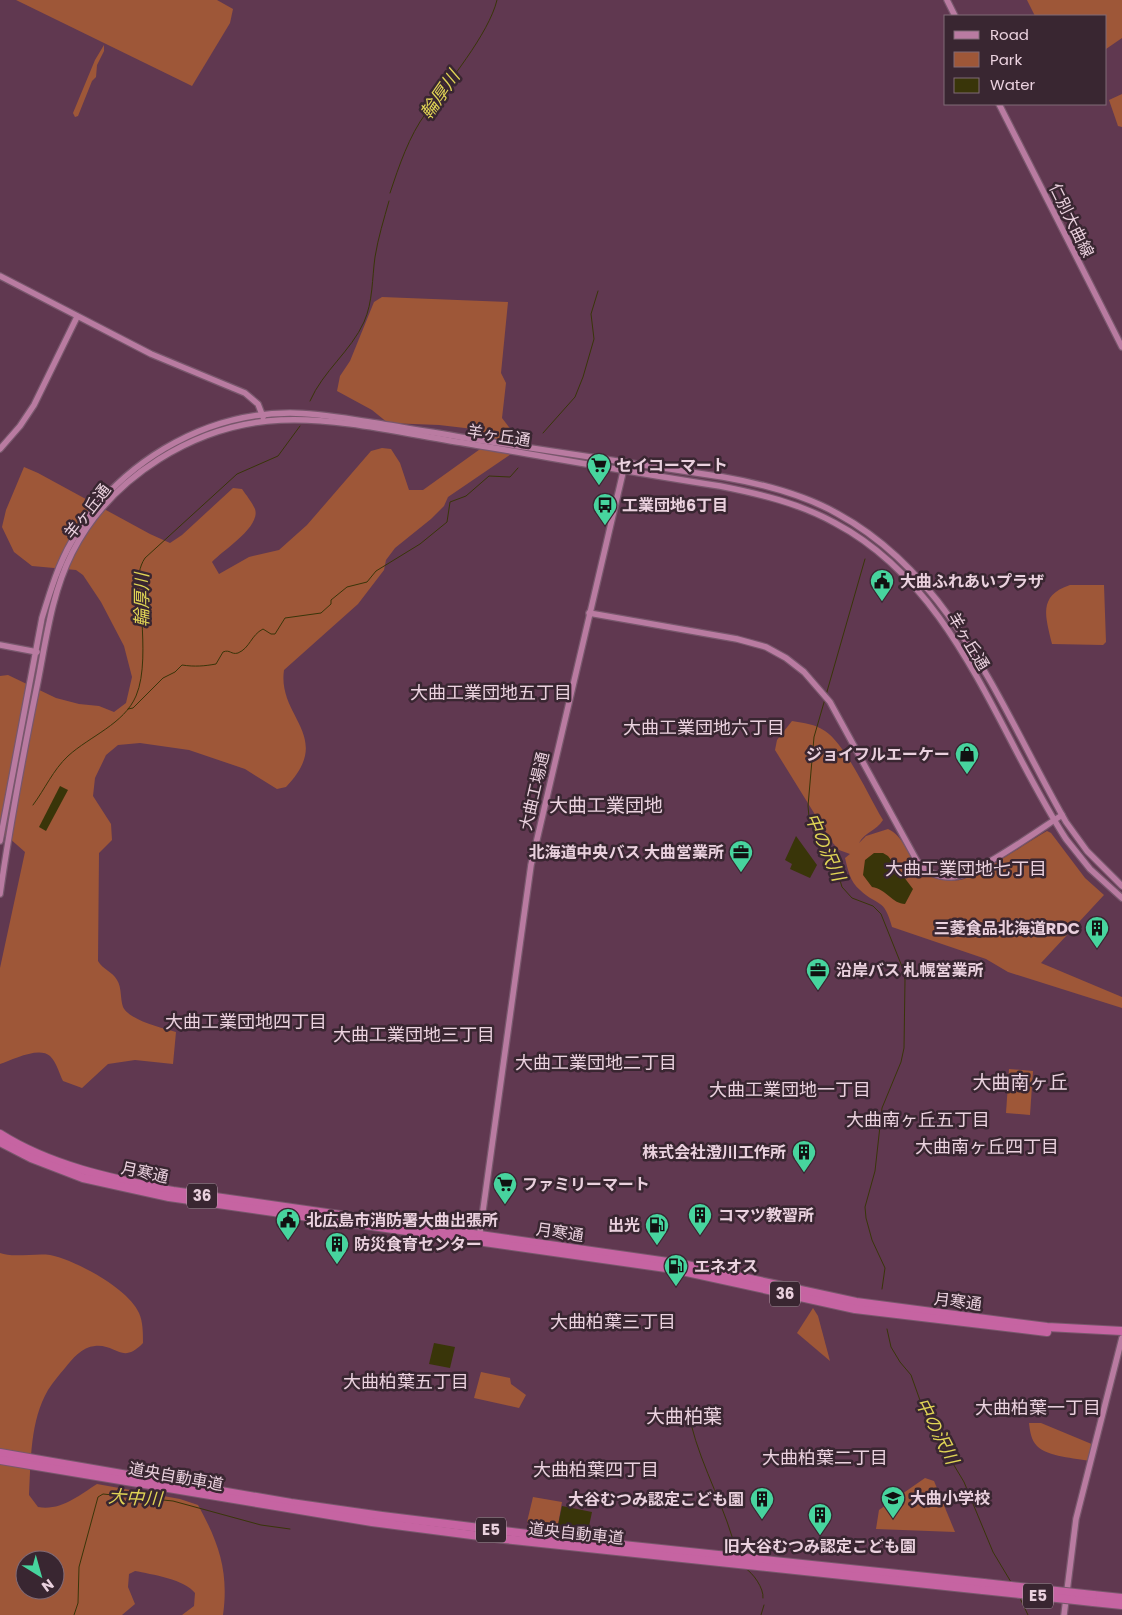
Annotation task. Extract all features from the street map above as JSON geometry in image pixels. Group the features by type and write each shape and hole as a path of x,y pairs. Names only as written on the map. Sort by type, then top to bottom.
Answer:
{"highway":[{"name":"月寒通","path":"0,1134 49,1158 110,1178 173,1192 673,1269 864,1310 1028,1330 1122,1337"},
{"name":"月寒通","path":"0,1142 48,1165 107,1185 169,1197 682,1264 856,1302 1047,1327 1122,1332"},
{"name":"道央自動車道","path":"0,1453 275,1500 382,1516 984,1587"},
{"name":"道央自動車道","path":"0,1460 314,1514 505,1539 1093,1598 1122,1598"},
{"name":"道央自動車道","path":"1093,1598 1122,1605"}],"main road":[{"path":"947,0 954,15"},
{"name":"仁別大曲線","path":"1000,105 1122,347"},
{"path":"0,276 151,354 245,393 258,404 265,422"},
{"path":"0,449 31,410 77,317"},
{"name":"羊ヶ丘通","path":"0,841 42,618 55,577 70,543 102,499 145,461 173,444 208,428 262,414 314,414 765,485 837,513 887,547 924,582 960,631 1062,815 1087,851 1122,886"},
{"name":"羊ヶ丘通","path":"0,894 9,832 43,653 54,601 72,553 87,528 109,501 148,466 174,450 211,434 282,420 324,422 759,494 795,505 835,522 883,555 920,592 940,617 1055,820 1082,859 1122,898"},
{"name":"大曲工場通","path":"479,1238 531,865 625,462"},
{"path":"589,613 752,643 786,658 813,680 830,702 917,860 923,868 935,875 951,877 974,869 1062,815"},
{"path":"0,645 43,653"},
{"path":"1064,1615 1076,1520 1122,1337"}],"green space":[{"path":"16,0 217,0 233,9 230,23 192,86"},
{"path":"1027,0 1122,0 1122,38 1107,48 1107,15 1034,15"},
{"path":"104,45 104,51 97,65 96,77 92,81 78,116 75,117 73,113 95,60"},
{"path":"1122,94 1122,127 1118,126 1109,100"},
{"path":"382,297 508,302 501,373 506,383 502,418 512,431 514,452 448,497 444,506 431,519 395,548 386,560 384,570 358,604 284,670 284,687 288,701 301,727 305,740 305,754 300,769 286,787 277,789 245,769 189,750 140,743 118,745 106,755 95,778 93,796 111,824 112,840 99,853 98,961 117,980 120,986 123,1007 126,1012 146,1023 176,1032 173,1064 135,1060 108,1064 82,1088 63,1081 54,1062 45,1053 33,1053 0,1064 0,968 25,852 0,830 0,676 8,675 56,698 79,704 99,706 114,712 126,703 132,677 124,646 101,602 83,575 76,570 32,566 14,552 2,527 6,510 24,467 170,543 182,535 233,488 242,489 254,506 255,516 247,531 212,562 219,574 249,557 279,550 307,525 371,451 382,448 391,449 400,463 409,490 423,490 483,447 487,437 482,430 439,425 388,423 372,410 337,391 340,376 350,361 374,302"},
{"path":"1070,585 1104,585 1106,642 1103,645 1052,644 1046,616 1048,601 1052,595"},
{"path":"792,721 817,727 833,738 849,759 864,785 883,820 864,836 859,843 866,836 888,829 902,842 920,870 929,876 947,880 964,879 994,864 1047,831 1051,833 1085,878 1104,895 1041,963 1122,997 1122,1008 1008,972 986,959 892,927 883,907 866,895 854,883 845,858 850,854 839,850 832,842 775,750 777,740"},
{"path":"1009,1069 1033,1071 1030,1115 1006,1113"},
{"path":"0,1253 11,1255 50,1255 73,1263 100,1276 113,1285 124,1294 139,1313 142,1324 143,1343 136,1349 124,1353 103,1346 90,1347 74,1357 48,1390 42,1402 32,1441 29,1495 38,1507 54,1507 69,1502 97,1484 180,1499 198,1505 212,1532 221,1558 225,1599 223,1615 182,1615 194,1606 195,1593 190,1588 168,1578 135,1571 129,1574 128,1587 135,1604 122,1615 0,1615"},
{"path":"813,1308 818,1316 830,1361 797,1333"},
{"path":"481,1372 510,1378 511,1384 526,1395 519,1408 474,1398"},
{"path":"1029,1423 1041,1423 1094,1445 1090,1461 1055,1455 1042,1450 1033,1441"},
{"path":"925,1478 934,1481 955,1532 876,1529 879,1510"},
{"path":"533,1497 562,1502 558,1525 527,1522"}],"water":[{"path":"60,786 68,790 46,831 39,827"},
{"path":"796,836 817,865 810,878 790,869 792,864 785,860"},
{"path":"874,853 883,853 888,856 913,889 905,904 897,902 877,888 872,887 863,875 865,860"},
{"path":"434,1343 455,1347 450,1368 429,1364"},
{"path":"562,1506 592,1512 588,1531 558,1525"}],"waterway":[{"name":"輪厚川","path":"390,193 414,131 477,43 493,13 497,0"},
{"name":"輪厚川","path":"310,401 322,380 352,342 364,322 371,298 376,250 389,201"},
{"path":"543,433 575,397 583,377 594,339 591,314 598,291"},
{"name":"輪厚川","path":"33,805 53,773 63,761 115,722 131,706 136,696 141,679 143,659 139,572 145,558 237,474 278,456 300,426"},
{"path":"128,709 133,708 163,678 175,672 182,665 200,666 216,664 223,652 238,653 242,651 263,629 271,634 275,634 285,618 321,613 331,604 331,600 347,587 367,582 376,571 420,544 447,522 450,502 466,496 489,476 510,477 518,468"},
{"name":"中の沢川","path":"826,695 865,559"},
{"name":"中の沢川","path":"825,699 814,737 808,806 809,817 834,860 842,887 852,898 873,906 881,914 903,969 905,980 904,1048 901,1062 882,1108 875,1171 865,1207 872,1240 885,1268 882,1289"},
{"name":"中の沢川","path":"887,1329 891,1347 911,1375 927,1420 964,1482 993,1552 1011,1582"},
{"path":"691,1424 701,1457 733,1538 737,1555"},
{"name":"大中川","path":"74,1615 78,1603 79,1567 98,1497 103,1494 173,1501 261,1525 290,1529"},
{"path":"745,1568 757,1581 762,1590 763,1598"},
{"name":"中の沢川","path":"1019,1596 1028,1615"},
{"path":"761,1615 764,1605"}],"place":[{"name":"セイコーマート","path":"599,486"},
{"name":"工業団地6丁目","path":"605,526"},
{"name":"大曲ふれあいプラザ","path":"882,602"},
{"name":"ジョイフルエーケー","path":"967,775"},
{"name":"北海道中央バス 大曲営業所","path":"741,873"},
{"name":"三菱食品北海道RDC","path":"1097,949"},
{"name":"沿岸バス 札幌営業所","path":"818,991"},
{"name":"株式会社澄川工作所","path":"804,1173"},
{"name":"ファミリーマート","path":"505,1205"},
{"name":"コマツ教習所","path":"700,1236"},
{"name":"北広島市消防署大曲出張所","path":"288,1241"},
{"name":"出光","path":"657,1246"},
{"name":"防災食育センター","path":"337,1265"},
{"name":"エネオス","path":"676,1287"},
{"name":"大曲小学校","path":"893,1519"},
{"name":"大谷むつみ認定こども園","path":"762,1520"},
{"name":"旧大谷むつみ認定こども園","path":"820,1536"}],"district":[{"name":"大曲工業団地五丁目","path":"491,693"},
{"name":"大曲工業団地六丁目","path":"704,728"},
{"name":"大曲工業団地","path":"606,805"},
{"name":"大曲工業団地七丁目","path":"966,869"},
{"name":"大曲工業団地四丁目","path":"246,1022"},
{"name":"大曲工業団地三丁目","path":"414,1035"},
{"name":"大曲工業団地二丁目","path":"596,1063"},
{"name":"大曲南ヶ丘","path":"1020,1082"},
{"name":"大曲工業団地一丁目","path":"790,1090"},
{"name":"大曲南ヶ丘五丁目","path":"918,1120"},
{"name":"大曲南ヶ丘四丁目","path":"987,1147"},
{"name":"大曲柏葉三丁目","path":"613,1322"},
{"name":"大曲柏葉五丁目","path":"406,1382"},
{"name":"大曲柏葉一丁目","path":"1038,1408"},
{"name":"大曲柏葉","path":"684,1416"},
{"name":"大曲柏葉二丁目","path":"825,1458"},
{"name":"大曲柏葉四丁目","path":"596,1470"}]}
